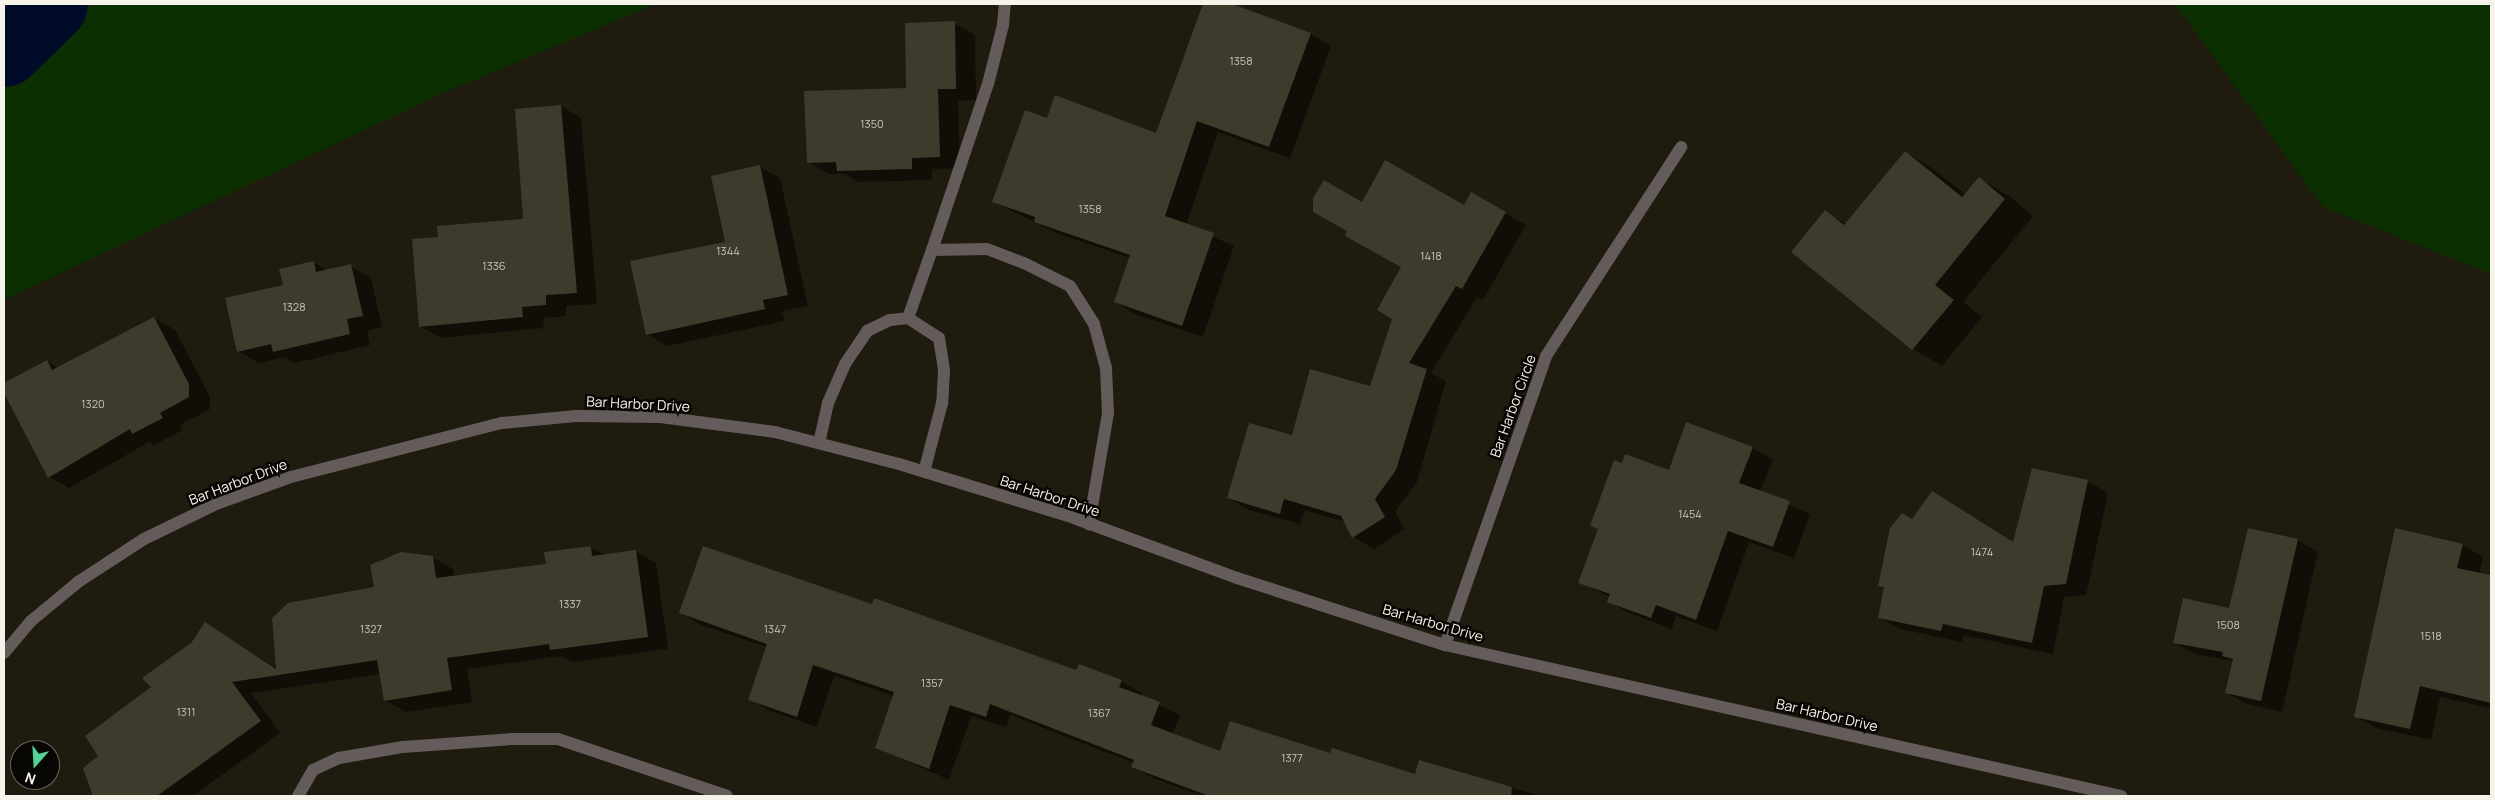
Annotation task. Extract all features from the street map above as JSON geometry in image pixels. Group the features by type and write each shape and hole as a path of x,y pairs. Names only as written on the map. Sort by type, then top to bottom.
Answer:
{"street":[{"path":"908,318 988,84 1003,25 1005,4"},
{"name":"Bar Harbor Circle","path":"1445,645 1546,356 1681,147"},
{"path":"932,250 987,248 1024,263 1070,286 1094,324 1106,368 1108,413 1089,524"},
{"path":"819,443 828,403 845,364 867,331 890,320 908,318 940,338 944,370 942,403 924,472"},
{"name":"Bar Harbor Drive","path":"4,653 31,621 78,582 144,539 216,504 291,476 502,422 576,416 660,417 775,432 924,472 1089,524 1237,578 1445,645 2106,795 2121,796"},
{"path":"298,796 313,770 339,758 404,748 520,739 558,739 727,796"}],"green space":[{"path":"4,4 656,4 441,94 4,300"},
{"path":"2175,4 2491,4 2491,274 2323,207"}],"building":[{"path":"1203,4 1232,4 1311,33 1269,147 1197,121 1165,216 1214,233 1182,326 1114,302 1130,255 1034,222 1035,217 992,202 1025,110 1047,118 1055,95 1156,133"},
{"path":"955,21 956,89 938,89 940,157 912,158 912,169 837,171 836,162 807,163 804,91 906,88 905,23"},
{"path":"561,105 577,293 546,295 546,305 522,307 523,317 419,327 412,239 438,237 437,226 523,219 515,109"},
{"path":"1905,151 1962,197 1979,177 2005,199 1935,285 1954,300 1912,350 1791,252 1825,210 1844,225"},
{"path":"1385,160 1464,205 1471,192 1506,212 1462,289 1456,286 1409,363 1427,369 1396,470 1375,499 1385,517 1352,538 1341,516 1284,499 1280,514 1227,498 1249,423 1292,435 1310,369 1370,386 1392,319 1377,310 1401,267 1345,236 1347,231 1313,212 1313,198 1324,180 1362,202"},
{"path":"760,165 788,295 763,300 765,309 646,335 630,261 725,242 711,176"},
{"path":"314,261 316,272 351,264 363,316 347,319 350,334 273,352 271,344 237,352 225,298 283,285 279,269"},
{"path":"154,317 189,384 189,397 160,413 163,418 132,434 130,429 48,478 4,393 4,383 47,360 52,370"},
{"path":"1686,422 1753,447 1739,483 1790,501 1773,547 1728,531 1696,620 1656,605 1651,618 1607,602 1610,594 1578,583 1598,529 1590,526 1614,460 1622,463 1625,454 1669,470"},
{"path":"2032,468 2088,480 2066,584 2044,586 2032,643 1943,624 1941,631 1878,618 1884,587 1878,586 1890,528 1902,513 1912,519 1932,491 2013,542"},
{"path":"2248,528 2298,539 2261,701 2225,693 2233,659 2222,656 2223,652 2173,643 2183,598 2229,608"},
{"path":"2395,528 2463,544 2457,568 2491,575 2491,703 2420,686 2410,729 2354,717"},
{"path":"591,546 592,556 636,550 648,637 550,650 549,644 447,658 452,690 384,701 377,660 232,682 261,721 157,796 93,796 83,768 98,756 85,736 151,687 142,678 191,643 205,622 276,669 272,618 288,603 374,587 370,565 401,552 433,556 436,578 546,564 544,552"},
{"path":"703,546 872,604 874,598 1076,670 1079,664 1122,680 1119,687 1160,702 1151,725 1220,751 1230,721 1330,753 1332,748 1415,774 1419,760 1512,787 1511,796 1209,796 1131,767 1134,760 990,704 986,717 950,705 929,769 875,748 894,692 813,665 797,717 748,700 767,644 679,613"}],"waterway":[{"path":"4,49 50,4"}]}
